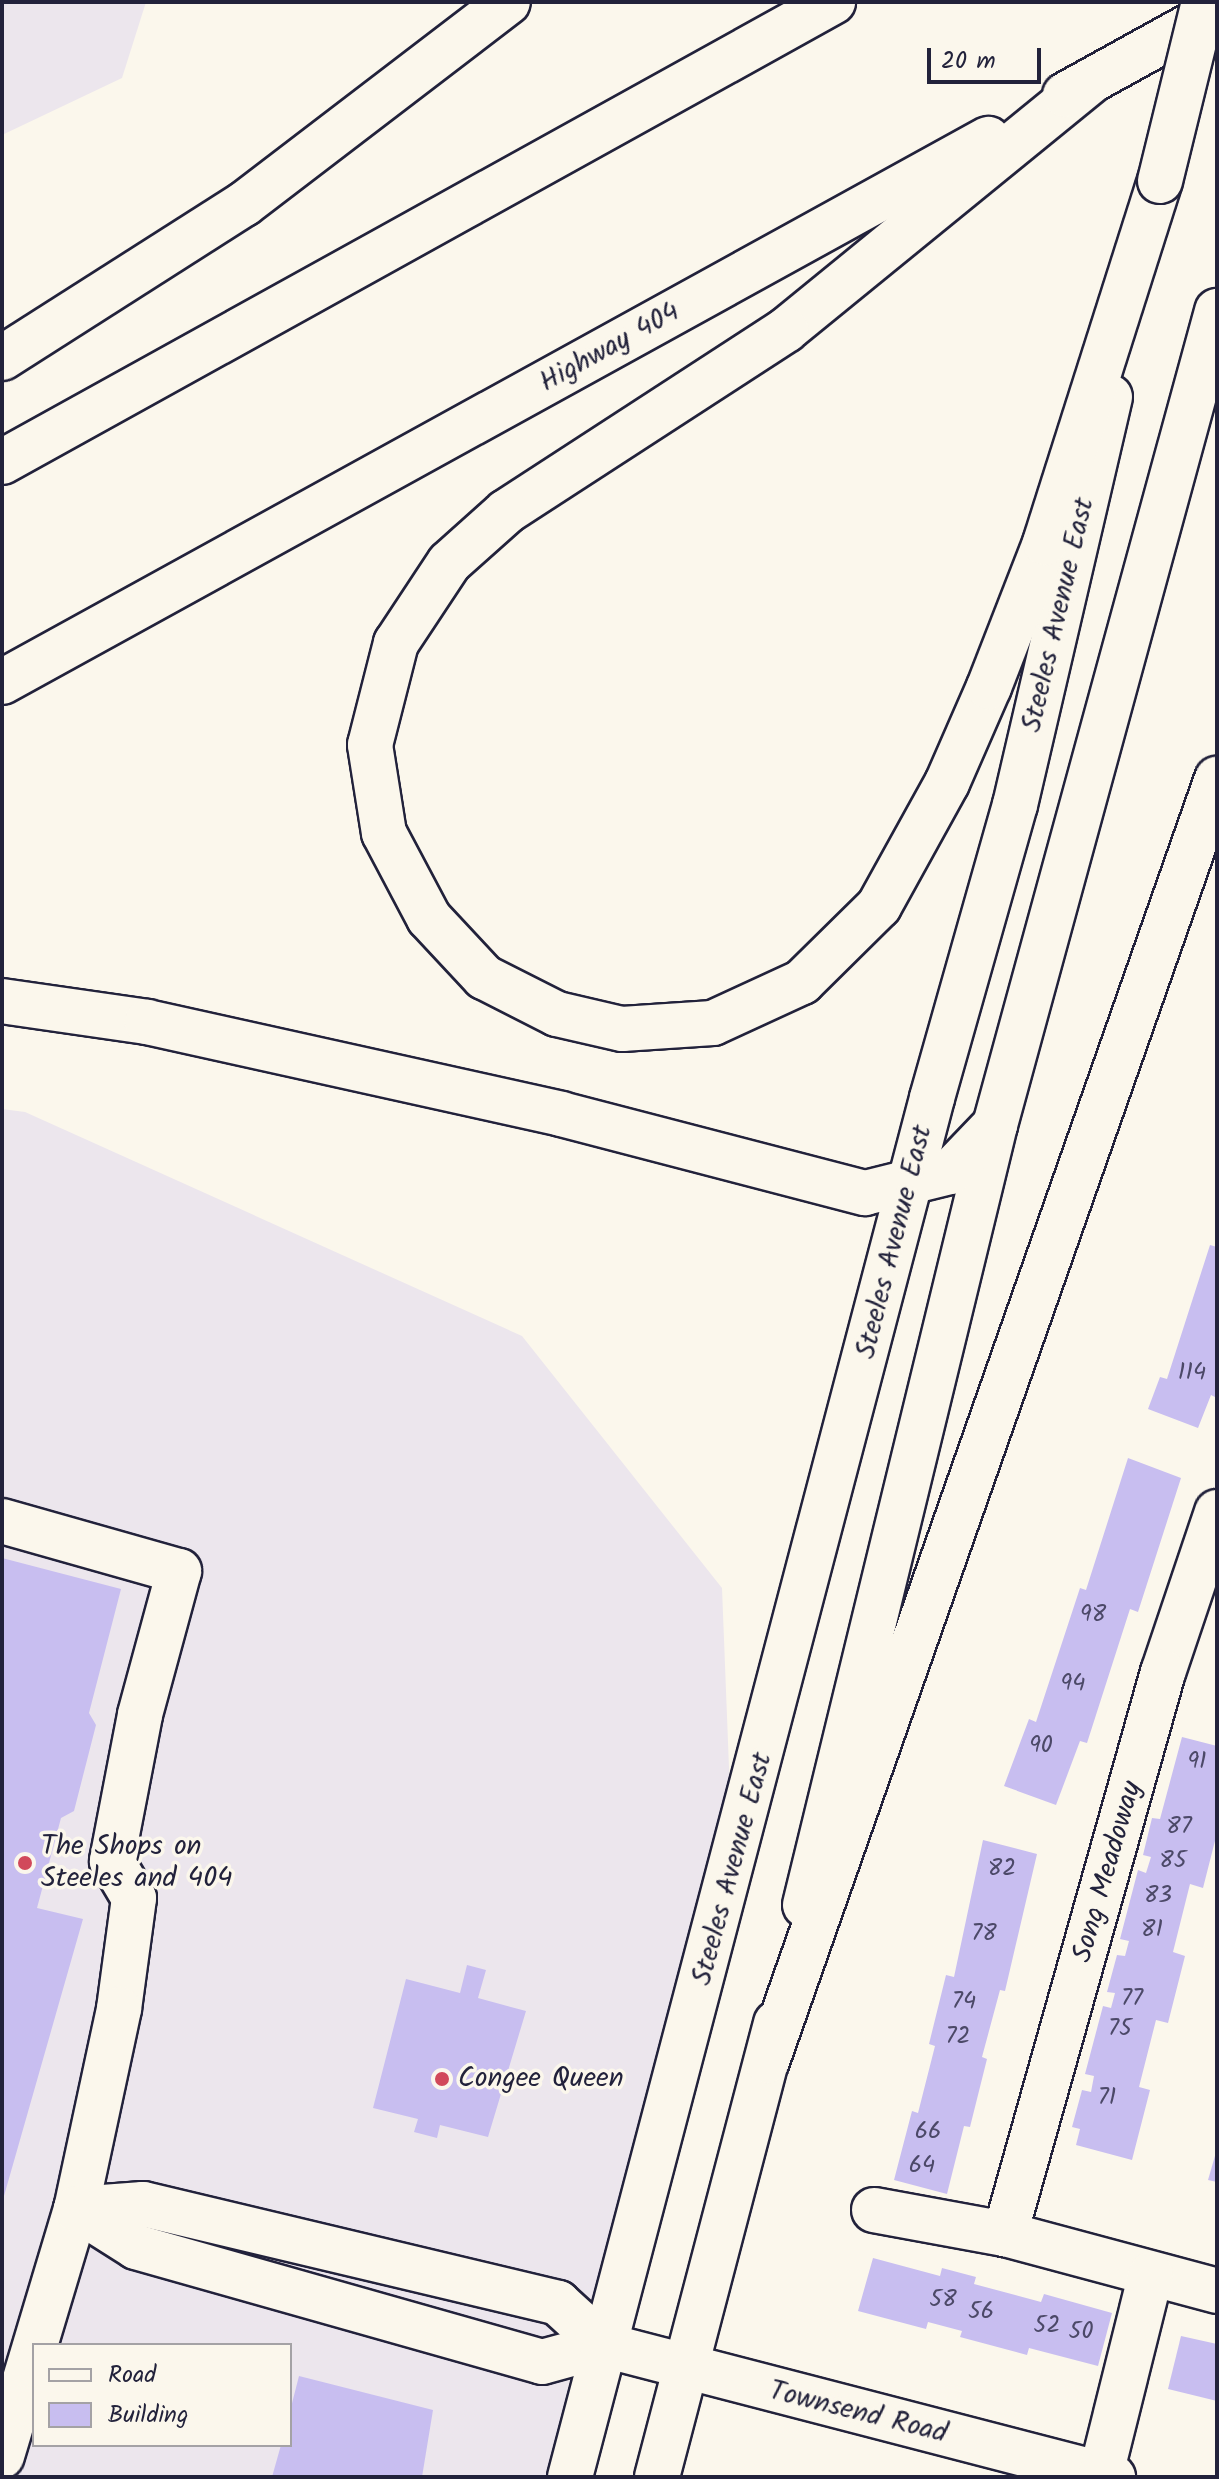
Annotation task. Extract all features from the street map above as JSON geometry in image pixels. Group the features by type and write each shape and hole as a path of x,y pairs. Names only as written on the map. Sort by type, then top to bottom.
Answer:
{"main road":[{"path":"2,358 244,204 508,2"},
{"path":"2,462 833,2"},
{"name":"Steeles Avenue East","path":"570,2477 910,1184 1015,805 1204,2"},
{"name":"Highway 404","path":"2,682 1217,11"},
{"path":"1091,81 786,330 506,512 449,563 396,643 370,745 384,833 429,918 484,977 557,1014 622,1029 713,1023 802,982 879,906 947,783 995,673 1045,543 1160,181"},
{"path":"657,2477 767,2061 995,1125 1217,311"},
{"path":"767,2061 1217,779"},
{"path":"2,1001 147,1022 561,1114 865,1193 950,1172 995,1125"},
{"name":"Song Meadoway","path":"1005,2234 1163,1672 1217,1512"},
{"path":"2,1521 179,1571 140,1715 112,1861 134,1898 119,2009 76,2209 36,2343"},
{"path":"76,2209 143,2204 558,2303 604,2345"},
{"path":"76,2209 136,2247 542,2362 604,2345"},
{"path":"874,2210 1005,2234 1217,2291"},
{"path":"1107,2475 1151,2274"},
{"name":"Townsend Road","path":"604,2345 1019,2466 1107,2475"},
{"path":"2,2456 32,2356"}],"shaded area":[{"path":"2,2 146,2 122,78 2,135"},
{"path":"2,1109 25,1112 522,1336 722,1588 733,1870 570,2477 2,2477"}],"building":[{"path":"1210,1245 1217,1247 1217,1398 1211,1395 1198,1428 1148,1409 1160,1377 1167,1379"},
{"path":"1128,1458 1181,1478 1138,1612 1130,1609 1087,1743 1080,1741 1056,1805 1004,1786 1029,1719 1036,1722 1080,1588 1086,1590"},
{"name":"The Shops on Steeles and 404","path":"2,1558 121,1589 89,1713 96,1725 74,1811 61,1818 37,1908 83,1919 2,2203"},
{"path":"1182,1737 1217,1746 1217,1833 1203,1888 1190,1884 1173,1952 1185,1956 1168,2023 1156,2020 1139,2087 1150,2090 1132,2160 1076,2145 1080,2129 1072,2127 1082,2090 1091,2092 1094,2076 1085,2074 1103,2006 1111,2008 1115,1993 1107,1992 1117,1955 1125,1956 1129,1941 1120,1939 1138,1870 1146,1873 1151,1857 1143,1855 1152,1818 1160,1819"},
{"path":"983,1840 1037,1854 1005,1991 1000,1990 982,2057 987,2059 970,2127 964,2126 947,2194 894,2180 912,2111 918,2113 935,2046 929,2044 946,1975 954,1977"},
{"name":"Congee Queen","path":"467,1965 486,1970 478,1998 526,2011 488,2137 440,2125 437,2138 414,2132 418,2119 373,2108 406,1979 460,1993"},
{"path":"1217,2149 1217,2182 1208,2180"},
{"path":"873,2258 940,2276 942,2268 976,2277 974,2284 1041,2302 1044,2294 1112,2313 1098,2366 1029,2348 1027,2355 960,2337 962,2331 928,2322 926,2329 858,2311"},
{"path":"1181,2336 1217,2344 1217,2401 1168,2389"},
{"path":"299,2376 433,2410 422,2477 272,2477 280,2447 292,2447 292,2403"}],"place":[{"name":"The Shops on Steeles and 404","path":"25,1863"},
{"name":"Congee Queen","path":"442,2079"}]}
